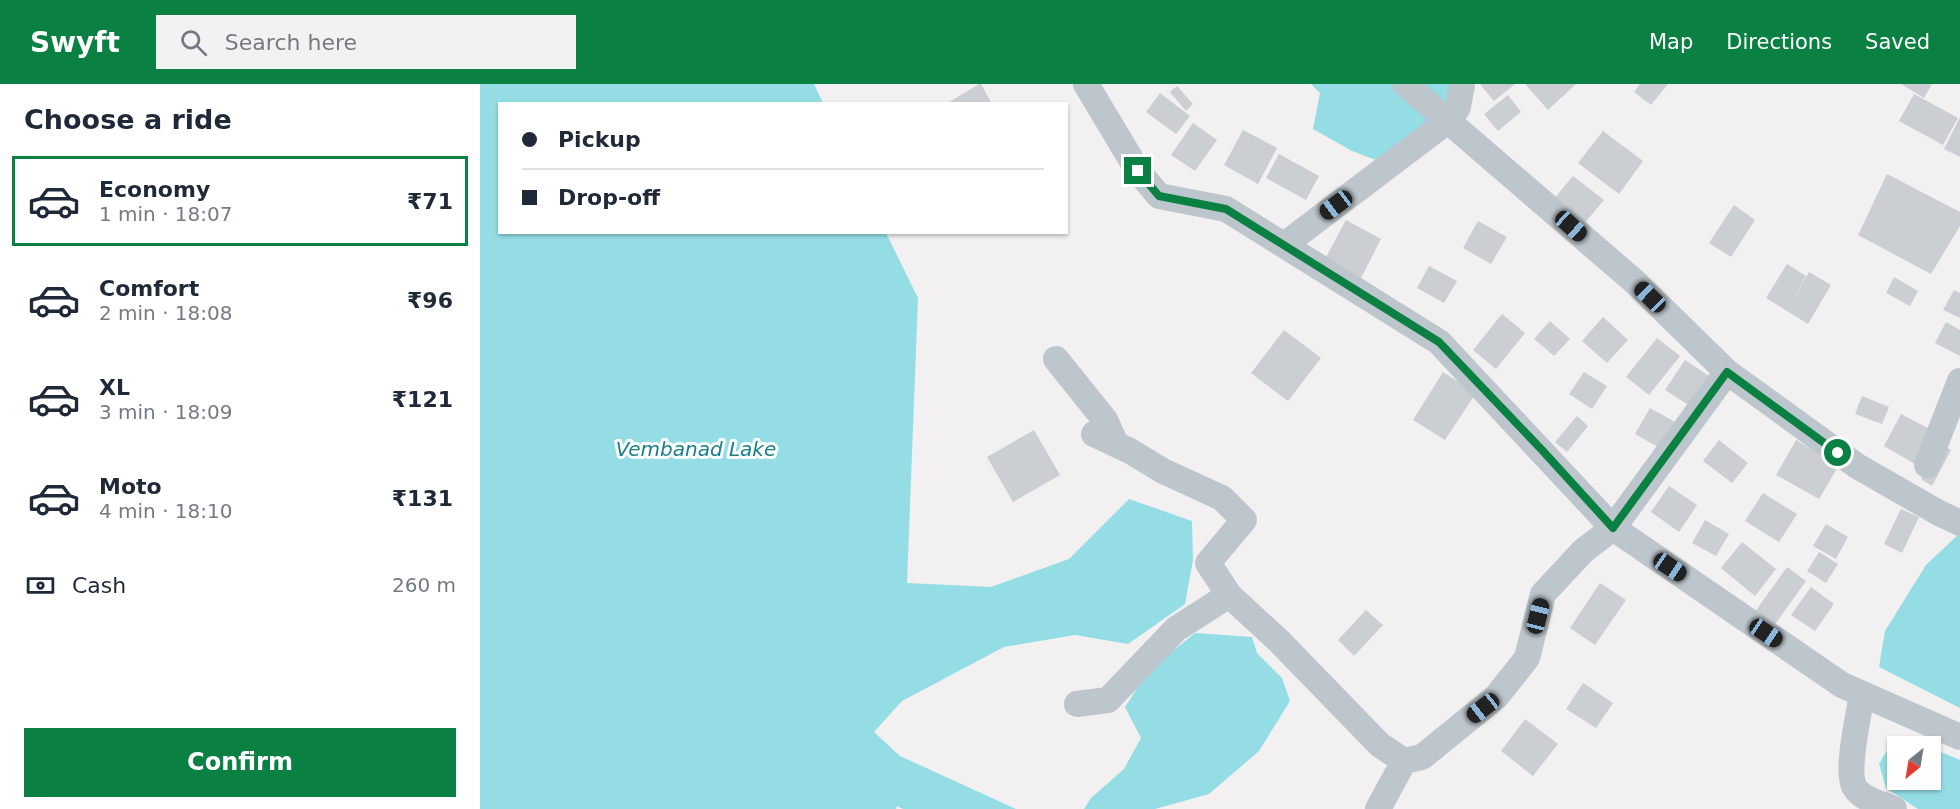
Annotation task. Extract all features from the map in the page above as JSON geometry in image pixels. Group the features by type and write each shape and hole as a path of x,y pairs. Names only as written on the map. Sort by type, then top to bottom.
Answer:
{"street":[{"path":"1086,84 1138,171 1159,196 1226,209 1439,342 1613,528 1842,685 1960,737"},
{"path":"1405,84 1635,282 1727,372 1857,466 1960,523"},
{"path":"1284,244 1449,120 1458,107 1462,84"},
{"path":"1056,359 1105,420 1105,439 1163,471 1222,498 1244,520 1208,563 1229,595 1279,641 1380,745 1404,761 1422,757 1496,697 1527,658 1543,594 1583,551 1613,528 1727,372"},
{"path":"1927,465 1960,381"},
{"path":"1077,704 1108,700 1176,629 1229,595"},
{"path":"1862,694 1853,747 1854,786 1864,796 1894,809"},
{"path":"1378,809 1404,761"}],"water":[{"name":"Vembanad Lake","path":"480,84 814,84 823,102 498,102 498,234 886,234 918,298 907,583 991,587 1069,559 1129,499 1192,521 1193,560 1185,604 1128,644 1075,635 1004,647 902,701 874,732 900,756 1016,809 903,809 897,806 896,809 480,809"},
{"path":"1311,84 1398,84 1437,117 1384,163 1352,151 1313,129 1320,93"},
{"path":"1418,84 1456,84 1448,108"},
{"path":"1960,533 1960,708 1879,667 1885,631 1926,565"},
{"path":"1195,633 1252,637 1257,653 1282,678 1290,701 1259,751 1209,794 1155,809 1084,809 1091,798 1124,769 1141,738 1125,707 1149,670"},
{"path":"1887,750 1887,789 1886,788 1879,764"},
{"path":"1941,752 1960,760 1960,809 1918,809 1889,790 1941,790"}],"building":[{"path":"979,84 991,102 949,102"},
{"path":"1480,84 1515,84 1494,101"},
{"path":"1525,84 1576,84 1548,110"},
{"path":"1640,84 1668,84 1651,105 1634,92"},
{"path":"1901,84 1932,84 1924,98"},
{"path":"1177,86 1193,104 1186,111 1170,92"},
{"path":"1160,93 1190,116 1176,134 1146,112"},
{"path":"1914,94 1958,118 1943,145 1899,121"},
{"path":"1508,95 1521,112 1498,131 1484,114"},
{"path":"1960,117 1960,157 1944,149"},
{"path":"1193,123 1217,140 1195,171 1171,155"},
{"path":"1243,130 1277,148 1258,184 1224,165"},
{"path":"1603,131 1643,161 1619,194 1578,163"},
{"path":"1279,154 1319,176 1306,200 1266,178"},
{"path":"1887,174 1960,212 1960,226 1931,274 1858,235"},
{"path":"1573,176 1604,200 1583,225 1553,200"},
{"path":"1734,205 1755,220 1731,257 1709,243"},
{"path":"1346,220 1381,239 1361,278 1325,259"},
{"path":"1478,221 1507,237 1491,264 1463,248"},
{"path":"1787,264 1806,276 1790,305 1809,272 1831,285 1808,324 1766,298"},
{"path":"1429,266 1457,281 1444,303 1417,288"},
{"path":"1894,277 1918,291 1910,306 1886,293"},
{"path":"1954,290 1960,293 1960,318 1943,310"},
{"path":"1502,314 1525,333 1496,369 1473,350"},
{"path":"1603,317 1628,340 1607,363 1582,341"},
{"path":"1550,321 1570,339 1554,356 1534,339"},
{"path":"1946,322 1960,330 1960,356 1935,343"},
{"path":"1284,330 1321,358 1288,401 1251,373"},
{"path":"1657,338 1680,356 1649,395 1626,377"},
{"path":"1685,360 1709,376 1690,406 1665,390"},
{"path":"1443,372 1476,393 1445,440 1413,420"},
{"path":"1584,372 1607,386 1592,409 1569,394"},
{"path":"1862,396 1889,407 1882,424 1855,414"},
{"path":"1650,408 1682,426 1667,452 1635,434"},
{"path":"1901,414 1933,431 1915,464 1884,446"},
{"path":"1577,416 1588,426 1567,452 1555,442"},
{"path":"1034,430 1060,475 1013,502 987,457"},
{"path":"1719,440 1748,463 1732,483 1703,461"},
{"path":"1796,440 1839,465 1819,499 1776,475"},
{"path":"1939,443 1951,450 1932,486 1921,479"},
{"path":"1669,486 1697,505 1679,532 1651,512"},
{"path":"1763,493 1797,514 1779,542 1745,521"},
{"path":"1901,509 1919,517 1902,553 1884,544"},
{"path":"1705,520 1729,534 1716,556 1692,543"},
{"path":"1826,524 1848,537 1836,559 1813,546"},
{"path":"1742,542 1776,569 1755,596 1721,568"},
{"path":"1819,552 1838,564 1826,583 1807,571"},
{"path":"1787,567 1806,581 1771,630 1752,616"},
{"path":"1600,583 1626,600 1595,645 1570,628"},
{"path":"1811,587 1834,604 1815,631 1791,615"},
{"path":"1366,610 1383,625 1354,656 1338,640"},
{"path":"1583,683 1613,703 1596,728 1566,709"},
{"path":"1525,719 1558,744 1533,776 1501,751"}],"route":[{"path":"1138,171 1159,196 1226,209 1439,342 1613,528 1727,372 1838,453"}]}
